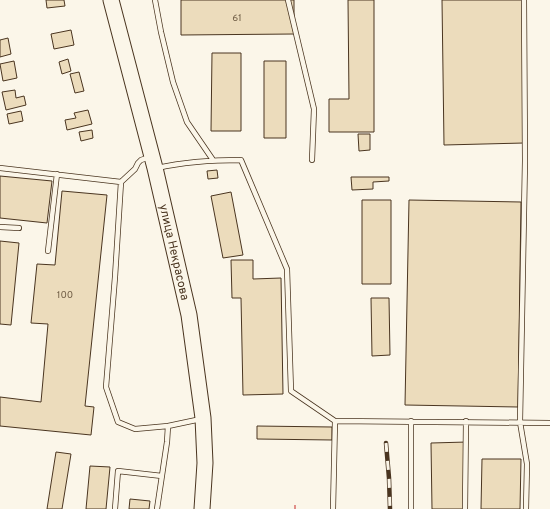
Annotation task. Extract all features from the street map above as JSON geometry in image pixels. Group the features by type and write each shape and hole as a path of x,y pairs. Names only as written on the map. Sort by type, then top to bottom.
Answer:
{"main road":[{"name":"улица Некрасова","path":"111,0 153,162 188,314 203,418 205,463 202,509"}],"lane":[{"path":"155,0 173,82 182,109 187,122 213,160"},
{"path":"288,0 314,109 312,160"},
{"path":"524,0 525,161 520,422 526,464 526,509"},
{"path":"203,418 168,426 135,429 118,422 106,387 121,182 135,169 141,160 174,164 213,160 241,160 287,269 291,390 335,421 550,423"},
{"path":"0,168 121,182"},
{"path":"48,251 57,174"},
{"path":"0,227 19,228"},
{"path":"333,509 335,421"},
{"path":"411,421 411,509"},
{"path":"465,509 466,422"},
{"path":"157,509 168,426"},
{"path":"115,509 118,471 162,476"}],"building":[{"path":"46,0 64,0 65,6 47,8"},
{"path":"181,0 294,0 294,34 181,35"},
{"path":"348,0 374,0 374,132 329,132 329,99 349,99"},
{"path":"442,0 522,0 524,143 444,145"},
{"path":"71,30 74,45 54,49 51,34"},
{"path":"8,38 11,54 0,57 0,40"},
{"path":"212,53 241,53 241,131 211,131"},
{"path":"68,59 71,71 62,74 59,62"},
{"path":"14,61 17,78 3,81 0,64"},
{"path":"264,61 286,61 286,138 264,138"},
{"path":"79,72 84,91 75,93 70,74"},
{"path":"15,90 16,98 24,96 26,105 6,110 2,92"},
{"path":"88,110 92,124 67,130 65,120 76,118 74,113"},
{"path":"21,111 23,121 9,124 7,114"},
{"path":"92,130 93,138 81,141 79,132"},
{"path":"358,134 370,134 370,150 359,151"},
{"path":"217,170 218,178 208,179 207,171"},
{"path":"0,176 52,181 47,223 0,218"},
{"path":"351,177 389,177 389,181 373,182 373,189 352,190"},
{"path":"62,191 107,195 85,406 94,407 91,435 0,426 0,397 41,402 48,324 31,323 37,264 55,265"},
{"path":"231,192 243,255 223,258 211,196"},
{"path":"362,200 391,200 391,284 362,284"},
{"path":"409,200 521,202 518,407 405,405"},
{"path":"0,241 19,243 11,325 0,324"},
{"path":"231,260 253,260 253,279 281,278 283,394 243,395 241,298 232,298"},
{"path":"371,298 389,298 390,355 372,356"},
{"path":"257,426 332,427 332,440 257,439"},
{"path":"467,442 467,509 432,509 431,443"},
{"path":"56,452 71,454 62,509 47,509"},
{"path":"482,459 521,459 520,509 481,509"},
{"path":"90,466 110,467 106,509 86,509"},
{"path":"130,499 150,501 149,509 129,509"}],"railway":[{"path":"386,443 390,509"}]}
